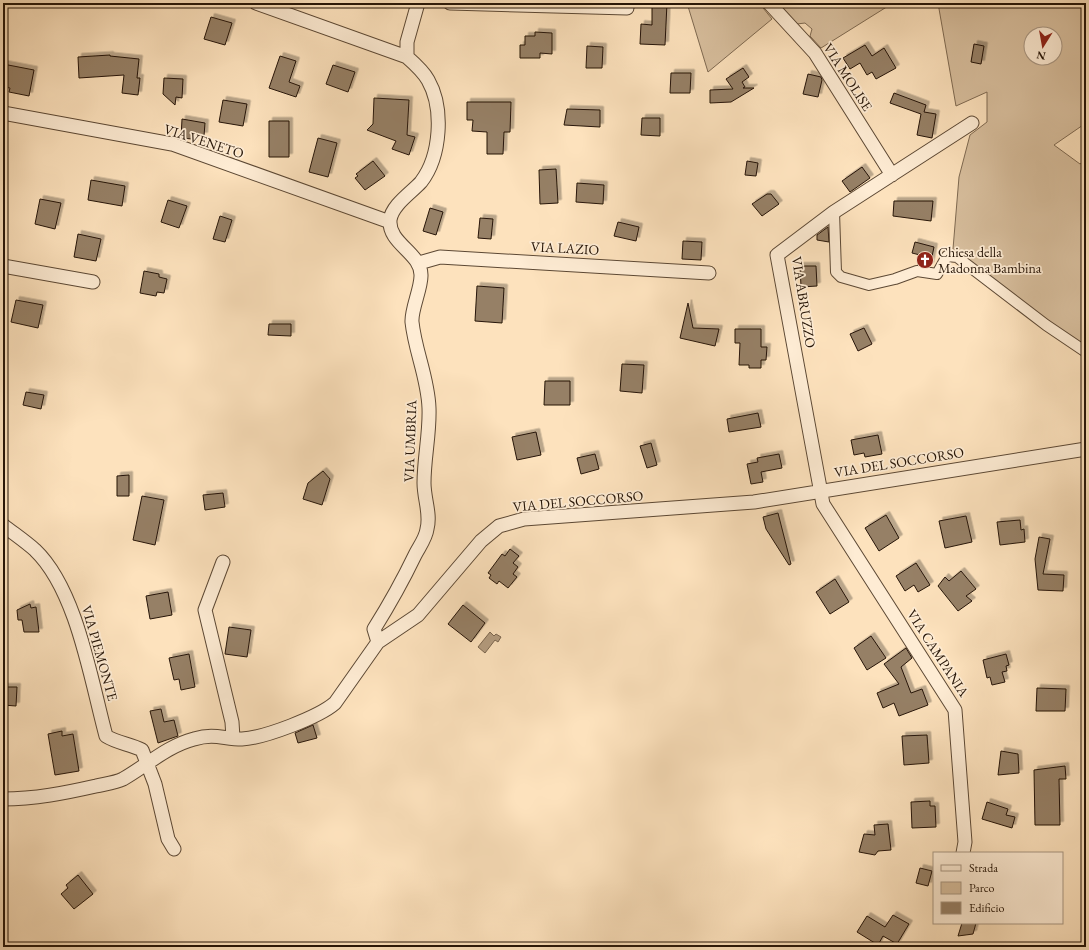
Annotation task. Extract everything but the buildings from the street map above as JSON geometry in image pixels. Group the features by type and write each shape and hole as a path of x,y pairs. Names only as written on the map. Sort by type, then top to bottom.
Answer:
{"street":[{"path":"256,3 408,57 420,68 433,91 439,130 428,170 418,184 395,208 390,222 392,232 407,252 419,263"},
{"path":"408,57 407,42 418,3"},
{"path":"450,3 627,8"},
{"name":"VIA MOLISE","path":"769,3 815,53 892,175"},
{"name":"VIA VENETO","path":"3,113 172,144 390,222"},
{"name":"VIA ABRUZZO","path":"820,490 777,255 834,212 972,123"},
{"path":"834,212 836,272 841,278 870,285 895,279 917,271 937,274 947,256 957,257 1046,325 1086,352"},
{"name":"VIA LAZIO","path":"419,263 440,257 709,273"},
{"name":"VIA UMBRIA","path":"378,642 374,629 401,583 427,531 429,518 424,490 424,466 429,408 427,388 412,319 421,275 419,263"},
{"path":"3,266 93,282"},
{"name":"VIA DEL SOCCORSO","path":"3,799 49,796 121,780 162,753 192,739 218,735 242,739 261,735 314,717 327,710 335,703 378,642 418,615 481,541 498,526 524,519 754,502 820,490 1086,448"},
{"name":"VIA CAMPANIA","path":"820,490 822,504 955,710 965,842 964,852"},
{"name":"VIA PIEMONTE","path":"3,525 35,550 58,581 70,605 106,736 142,750 146,764"},
{"path":"223,562 205,610 232,722 233,738"},
{"path":"146,764 155,784 168,839 174,849"}],"green space":[{"path":"687,3 759,3 772,19 708,72"},
{"path":"778,3 893,3 821,48 810,36 812,29 805,23 797,24"},
{"path":"938,3 1086,3 1086,123 1054,145 1080,164 1086,160 1086,343 1084,346 1050,323 953,249 959,177 970,135 987,122 987,92 956,106"}],"shaded area":[{"path":"490,632 494,636 496,634 501,637 498,642 495,640 485,653 478,647"}],"place":[{"name":"Chiesa della Madonna Bambina","path":"925,260"}]}
